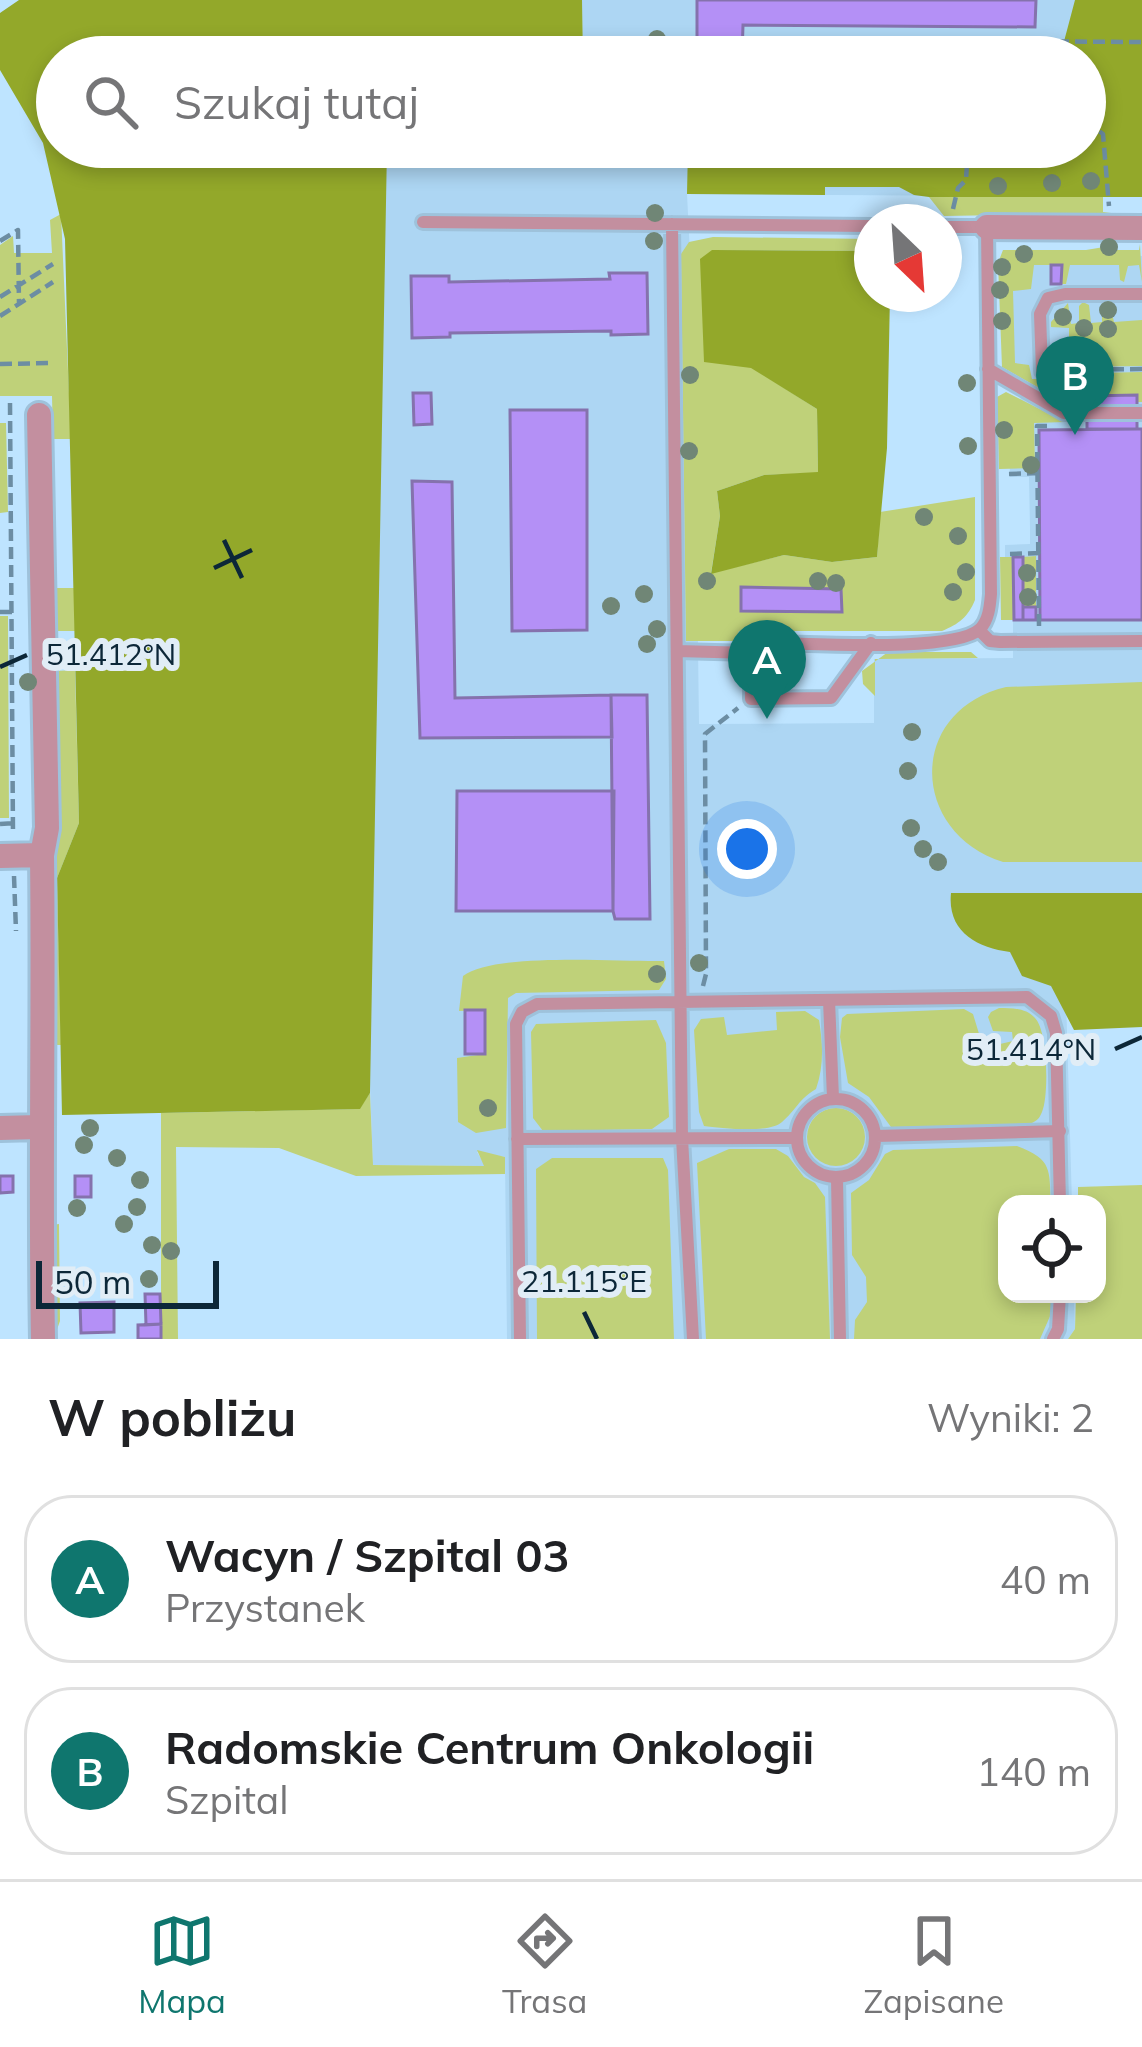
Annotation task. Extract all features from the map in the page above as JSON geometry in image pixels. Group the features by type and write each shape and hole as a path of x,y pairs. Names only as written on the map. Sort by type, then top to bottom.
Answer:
{"street":[{"path":"988,227 1142,228"},
{"path":"39,415 46,828 39,1127 43,1339"},
{"path":"7,856 42,856"},
{"path":"0,1128 39,1127"}],"lane":[{"path":"423,222 854,226"},
{"path":"672,224 677,651 689,1000 682,1138 693,1339"},
{"path":"677,651 752,653 767,643 942,643 980,630 990,608 988,227 962,227"},
{"path":"1042,371 1040,314 1048,298 1142,294"},
{"path":"988,369 1064,413 1142,412"},
{"path":"980,630 990,640 1142,640"},
{"path":"752,653 751,699 831,698 871,643"},
{"path":"520,1339 516,1024 522,1012 537,1004 1027,998 1051,1016 1056,1033 1060,1195"},
{"path":"830,1000 833,1098"},
{"path":"833,1098 862,1108 874,1125 875,1136 874,1151 866,1164 854,1174 837,1178 814,1171 804,1162 796,1138 811,1107 833,1098"},
{"path":"875,1136 1060,1131"},
{"path":"517,1139 796,1138"},
{"path":"837,1178 840,1339"},
{"path":"1053,1339 1059,1303"}],"path":[{"path":"1106,41 1142,41"},
{"path":"953,204 967,168"},
{"path":"1105,168 1108,208 1125,208"},
{"path":"0,241 18,230 19,304"},
{"path":"0,297 52,264"},
{"path":"0,312 52,282"},
{"path":"0,364 53,362"},
{"path":"1042,371 1142,369"},
{"path":"7,856 15,823 10,403"},
{"path":"1040,642 1037,426 1056,426"},
{"path":"1010,474 1038,473"},
{"path":"990,554 1039,553"},
{"path":"0,612 14,612"},
{"path":"689,1000 706,974 705,734 751,699"},
{"path":"0,824 15,823"}],"shaded area":[{"path":"582,0 1142,0 1142,197 687,194 694,335 699,724 874,723 874,659 1013,658 1013,558 1005,557 1005,545 1030,544 1030,528 1029,477 1010,477 1008,396 1019,401 1030,383 1007,370 1007,282 1032,257 1142,256 1142,893 1063,894 1072,1195 998,1195 998,1303 1074,1303 1075,1329 1068,1339 507,1339 505,1157 477,1152 485,1166 373,1165 355,683 358,168 1106,168 1106,36 583,36"}],"green space":[{"path":"19,0 582,0 583,36 36,36 36,131 0,70 0,13"},
{"path":"1075,0 1142,0 1142,197 929,197 899,187 825,187 825,195 687,194 688,168 1106,168 1106,36 1065,36"},
{"path":"49,168 387,168 370,1093 360,1109 62,1115 57,878 79,823 65,239"},
{"path":"929,197 1103,197 1103,212 1111,213 962,216 962,204 935,204"},
{"path":"61,214 71,439 53,439 52,396 0,396 0,245 13,236 14,253 52,253 50,220"},
{"path":"713,237 854,239 854,251 712,250 751,367 817,409 818,473 764,475 717,491 720,516 711,573 784,555 832,562 877,557 880,512 975,497 975,600 953,626 942,631 739,631 736,641 686,641 681,254 689,242"},
{"path":"1140,244 1142,282 1139,265 1128,266 1124,282 1119,265 1070,265 1066,284 1061,284 1061,265 1034,265 1031,289 1013,291 1015,363 1029,365 1041,389 1002,367 998,263 1003,250 1086,250 1116,245 1117,250 1139,250"},
{"path":"712,250 854,251 854,312 890,312 887,448 877,557 832,562 784,555 711,574 720,516 717,491 764,475 818,472 817,409 751,368 704,362 700,259"},
{"path":"1109,300 1114,322 1142,320 1142,366 1069,367 1069,328 1051,327 1051,322 1068,303 1071,324 1079,323 1083,302 1089,305 1091,323 1102,322 1102,304"},
{"path":"1142,372 1142,402 1068,403 1046,392 1046,380 1052,374"},
{"path":"1006,392 1065,422 1034,423 1035,468 999,469 997,397"},
{"path":"0,423 6,423 8,512 0,513"},
{"path":"1036,556 1036,607 1023,607 1023,557"},
{"path":"1000,557 1013,557 1014,620 1001,620"},
{"path":"56,588 74,588 75,631 56,631"},
{"path":"0,616 8,616 9,818 0,818"},
{"path":"888,652 971,652 978,658 878,659"},
{"path":"875,661 875,696 863,684 862,671"},
{"path":"75,670 79,823 57,878 61,1045 55,1045 51,860 57,829 56,671"},
{"path":"1142,682 1142,862 1003,862 972,847 950,826 937,800 932,773 937,745 950,720 973,700 1006,687"},
{"path":"951,893 1142,893 1142,1027 1074,1030 1051,986 1022,976 1010,952 966,935 954,918"},
{"path":"529,961 664,961 666,979 659,990 516,993 508,998 506,1128 476,1133 458,1122 457,1058 485,1054 485,1010 459,1011 463,976"},
{"path":"999,1008 1031,1015 1043,1036 1044,1104 1038,1119 1028,1125 891,1127 869,1097 848,1083 840,1037 842,1018 847,1014 964,1009 973,1014 980,1037 1000,1044 1013,1041 1012,1032 993,1031 988,1017"},
{"path":"805,1011 819,1020 822,1063 816,1089 776,1126 704,1126 694,1030 701,1019 724,1017 727,1035 777,1030 776,1012"},
{"path":"656,1020 666,1043 669,1117 652,1129 543,1131 533,1118 531,1032 536,1024"},
{"path":"370,1093 373,1165 484,1166 477,1150 505,1157 505,1174 356,1176 279,1148 176,1147 178,1339 161,1339 161,1113 359,1109"},
{"path":"836,1108 857,1116 865,1137 857,1158 836,1166 815,1158 807,1137 815,1116"},
{"path":"1017,1146 1043,1161 1051,1195 998,1195 998,1303 1051,1303 1040,1339 854,1339 855,1320 867,1302 866,1277 852,1255 851,1193 869,1180 885,1154"},
{"path":"729,1149 776,1149 825,1197 830,1339 706,1339 697,1163"},
{"path":"552,1158 663,1158 668,1170 674,1339 537,1339 536,1169"},
{"path":"1142,1185 1142,1339 1068,1339 1075,1329 1076,1303 1106,1303 1106,1195 1078,1195 1078,1187"},
{"path":"59,1224 60,1321 55,1335 52,1225"}],"building":[{"path":"697,0 1036,0 1035,27 743,25 743,36 697,36"},
{"path":"1051,265 1062,265 1061,284 1051,284"},
{"path":"609,273 647,273 648,334 450,333 450,337 412,338 411,276 449,276 449,282 610,279"},
{"path":"413,393 431,393 432,424 414,425"},
{"path":"1137,395 1137,429 1087,429 1087,396"},
{"path":"510,410 587,410 587,630 512,631"},
{"path":"1142,429 1142,620 1040,620 1039,430"},
{"path":"412,481 452,482 455,698 611,695 612,737 420,738"},
{"path":"1013,557 1023,557 1023,620 1014,620"},
{"path":"741,587 841,589 842,612 741,611"},
{"path":"1023,607 1036,607 1036,620 1023,620"},
{"path":"611,695 647,695 650,919 615,919 613,911"},
{"path":"457,791 614,791 613,911 456,911"},
{"path":"465,1010 485,1010 485,1054 465,1054"},
{"path":"0,1176 13,1176 13,1192 0,1193"},
{"path":"75,1176 91,1176 91,1197 75,1197"},
{"path":"145,1294 160,1294 161,1324 146,1325"},
{"path":"114,1302 114,1332 81,1333 80,1303"},
{"path":"161,1324 161,1339 138,1339 138,1325"}],"place":[{"name":"Radomskie Centrum Onkologii","path":"1075,435"},
{"name":"Wacyn / Szpital 03","path":"767,719"}]}
